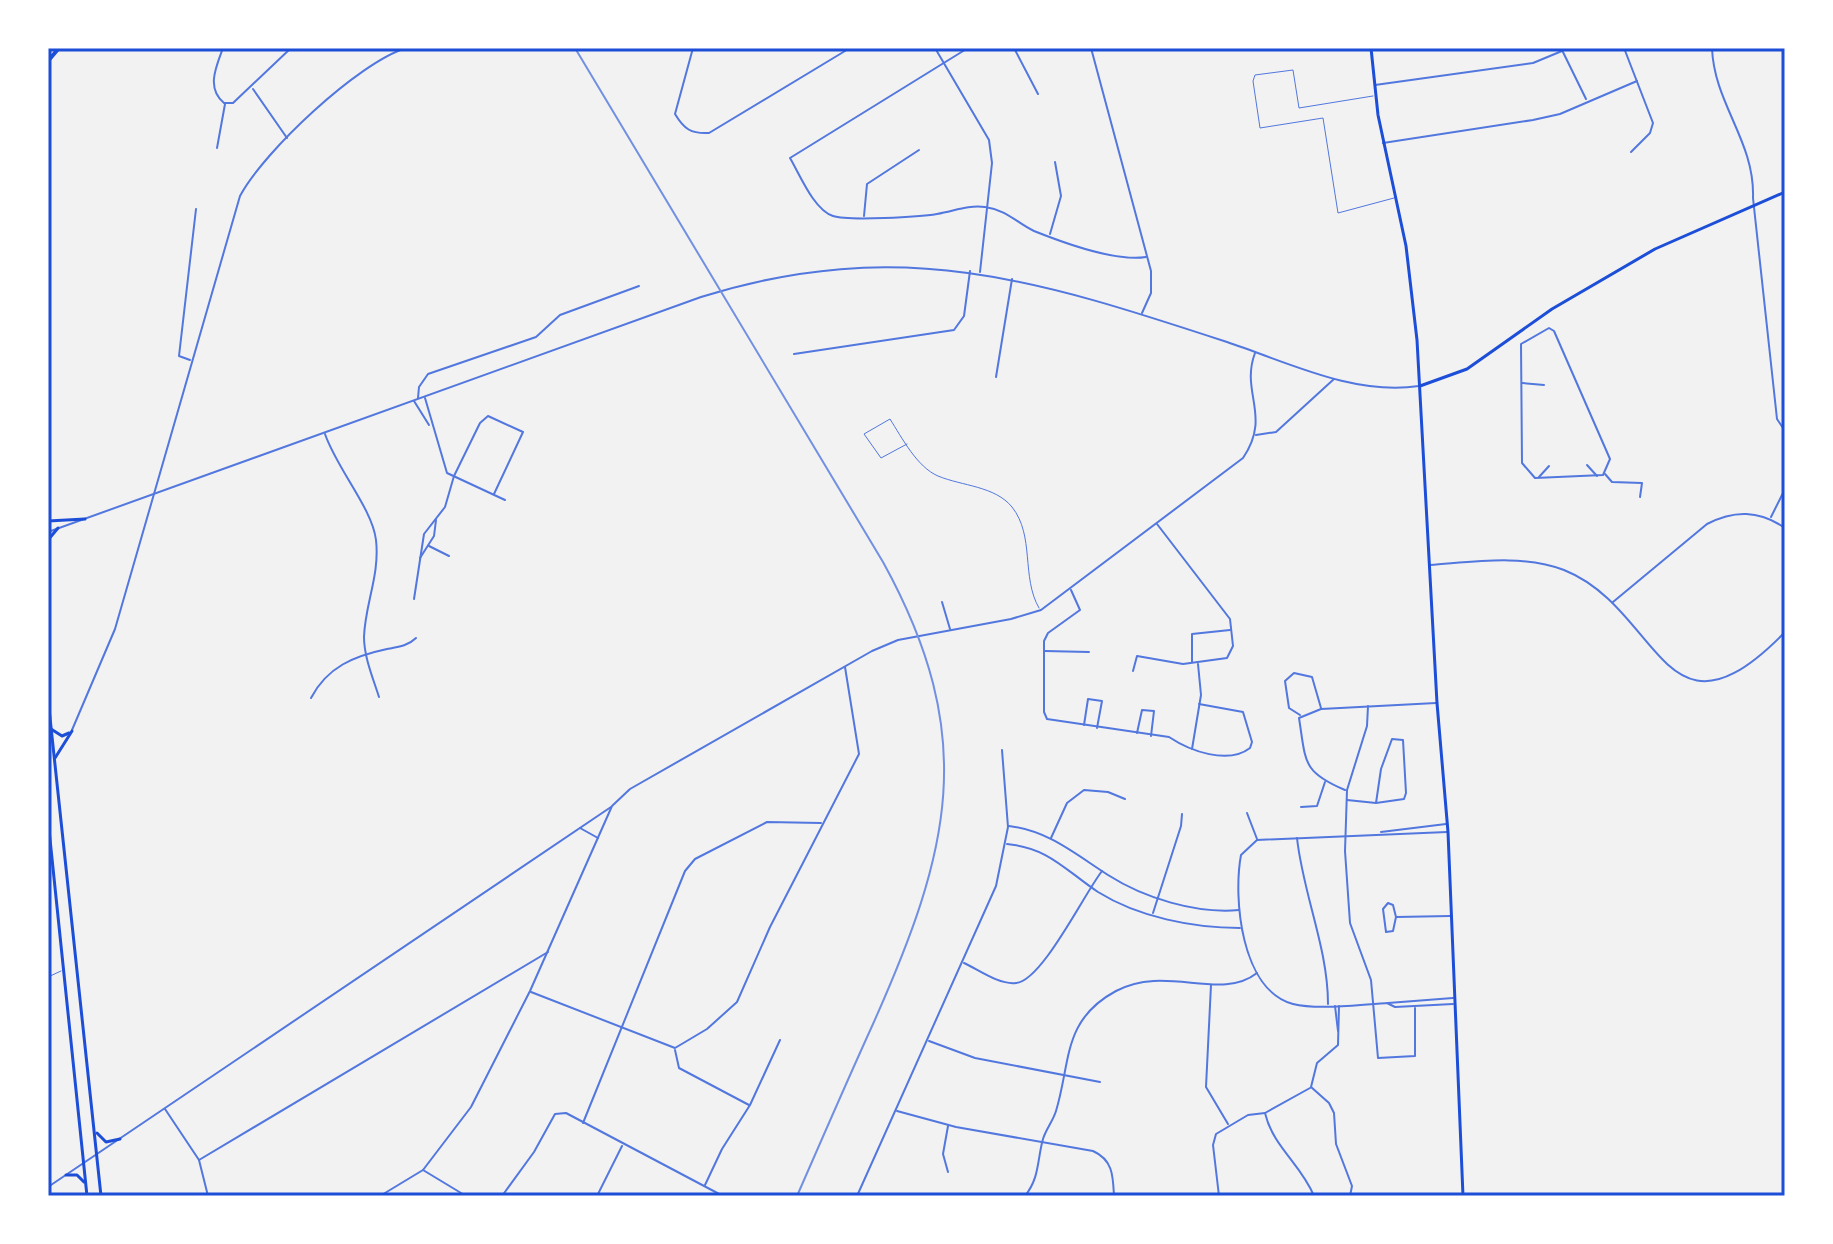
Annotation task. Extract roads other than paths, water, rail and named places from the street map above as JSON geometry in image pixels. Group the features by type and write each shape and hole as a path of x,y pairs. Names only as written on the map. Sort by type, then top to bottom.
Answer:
{"highway":[{"path":"48,61 59,48"}],"main road":[{"path":"1371,48 1382,143 1406,246 1420,386 1437,703 1448,832 1463,1196"},
{"path":"1420,386 1467,369 1552,309 1644,254 1785,192"},
{"path":"48,521 85,519"},
{"path":"48,540 58,528"},
{"path":"48,699 101,1196"},
{"path":"51,729 62,736 72,731"},
{"path":"54,760 72,731"},
{"path":"48,822 87,1196"},
{"path":"94,1125 103,1141 120,1139"},
{"path":"66,1175 79,1177 86,1186"}],"street":[{"path":"223,48 213,78 217,97 225,103 233,103 252,88 291,48"},
{"path":"72,731 115,629 240,196 253,174 287,138 369,66 406,48"},
{"path":"693,48 675,114 683,127 695,134 709,133 850,48"},
{"path":"935,48 989,140 992,163 980,272"},
{"path":"968,48 790,158 825,212 836,218 939,214 959,206 987,207 1002,211 1050,235 1128,260 1146,257"},
{"path":"1014,48 1038,94"},
{"path":"1091,48 1151,271 1151,293 1141,314"},
{"path":"1624,48 1653,123 1650,133 1631,152"},
{"path":"1712,48 1713,70 1719,90 1748,152 1777,419 1785,431"},
{"path":"1784,48 1785,59"},
{"path":"1374,86 1533,63 1561,49 1586,100"},
{"path":"1382,143 1560,114 1586,100 1637,81"},
{"path":"252,88 287,138"},
{"path":"217,148 225,103"},
{"path":"864,217 867,184 919,150"},
{"path":"1050,235 1061,196 1055,162"},
{"path":"191,360 179,356 196,209"},
{"path":"48,532 701,297 740,286 855,268 980,272 1141,314 1335,378 1383,389 1420,386"},
{"path":"794,354 954,330 964,316 970,271"},
{"path":"996,377 1012,279"},
{"path":"418,399 419,387 428,374 536,337 560,315 639,286"},
{"path":"1549,328 1554,331 1610,459 1605,473 1597,477 1539,478 1525,470 1522,463 1521,383 1521,344 1549,328"},
{"path":"48,1187 612,806 630,789 845,666 898,640 1041,610 1071,590 1241,460 1256,435 1251,372 1256,352"},
{"path":"1256,435 1276,432 1335,378"},
{"path":"1521,383 1544,385"},
{"path":"424,397 447,473 505,500"},
{"path":"414,401 432,430"},
{"path":"414,599 424,534 450,497 454,476 480,423 483,418 494,417 523,432 494,494"},
{"path":"325,433 337,466 371,520 376,539 377,565 365,623 365,653 379,697"},
{"path":"1587,465 1597,477"},
{"path":"1539,478 1549,466"},
{"path":"1605,473 1612,482 1642,483 1640,497"},
{"path":"1770,518 1785,489"},
{"path":"1612,603 1707,524 1724,515 1744,512 1770,518 1785,528"},
{"path":"419,559 428,546 436,518"},
{"path":"1133,671 1137,656 1198,663 1227,658 1233,646 1230,619 1157,524"},
{"path":"428,546 449,556"},
{"path":"1429,565 1491,561 1543,563 1566,571 1612,603 1676,673 1704,682 1719,682 1737,675 1785,632"},
{"path":"1071,590 1080,610 1048,633 1043,651 1044,712 1047,719 1169,737 1192,749 1232,757 1250,748 1252,742 1243,712 1199,704"},
{"path":"942,602 950,630"},
{"path":"1192,662 1192,634 1231,629"},
{"path":"311,698 321,680 342,663 365,653 410,644 416,638"},
{"path":"1043,651 1089,652"},
{"path":"1192,749 1199,704 1198,663"},
{"path":"675,1048 707,1029 737,1002 859,754 845,666"},
{"path":"1304,716 1289,708 1285,691 1285,681 1294,673 1312,677 1321,709"},
{"path":"1084,726 1088,699 1092,698 1102,701 1097,728"},
{"path":"1347,790 1310,771 1299,718 1321,709 1437,703"},
{"path":"1368,706 1367,726 1347,790 1345,834 1350,923 1371,980 1376,1054 1381,1059 1410,1058 1417,1053 1415,1007"},
{"path":"1137,734 1142,710 1154,711 1151,736"},
{"path":"1346,800 1376,803 1400,802 1406,793 1403,740 1392,739 1381,769 1376,803"},
{"path":"865,1196 858,1194 996,886 1008,825 1002,750"},
{"path":"1301,807 1317,806 1325,781"},
{"path":"1051,838 1067,803 1084,790 1108,792 1125,799"},
{"path":"380,1196 423,1170 449,1141 471,1107 530,991 612,806"},
{"path":"1247,813 1257,840"},
{"path":"1152,914 1181,826 1182,814"},
{"path":"583,1123 685,871 695,859 767,822 823,823"},
{"path":"1380,832 1388,828 1447,823"},
{"path":"1008,825 1038,831 1130,888 1185,906 1240,910"},
{"path":"579,828 598,838"},
{"path":"1448,832 1380,832 1257,840 1241,855 1240,910 1242,945 1258,972 1280,998 1291,1004 1373,1004 1454,998"},
{"path":"1297,838 1300,866 1328,980 1328,1005"},
{"path":"1005,844 1036,847 1090,886 1152,914 1207,928 1241,928"},
{"path":"963,962 1006,982 1025,981 1040,967 1102,871"},
{"path":"1386,904 1393,905 1396,917 1393,931 1386,932 1386,904"},
{"path":"1396,917 1451,916"},
{"path":"199,1160 548,952"},
{"path":"1025,1196 1036,1178 1042,1141 1056,1112 1072,1038 1083,1019 1110,994 1154,979 1236,985 1258,972"},
{"path":"1211,983 1206,1087 1229,1125"},
{"path":"530,991 675,1048"},
{"path":"1387,1003 1395,1007 1455,1004"},
{"path":"1219,1196 1213,1141 1219,1131 1248,1115 1265,1113 1311,1087 1315,1067 1336,1050 1339,1032 1337,1004"},
{"path":"705,1186 722,1149 750,1105 780,1040"},
{"path":"928,1040 966,1056 1100,1082"},
{"path":"675,1048 679,1068 750,1105"},
{"path":"1311,1087 1329,1103 1334,1113 1336,1144 1352,1186 1350,1196"},
{"path":"165,1108 199,1160 208,1196"},
{"path":"896,1110 948,1125 1042,1141 1104,1156 1110,1164 1114,1196"},
{"path":"502,1196 534,1152 555,1114 566,1113 723,1196"},
{"path":"1265,1113 1277,1144 1304,1173 1314,1196"},
{"path":"948,1125 943,1154 948,1172"},
{"path":"597,1196 623,1145"},
{"path":"423,1170 466,1196"}],"lane":[{"path":"1376,95 1299,108 1293,70 1255,75 1253,81 1260,128 1323,118 1338,213 1394,198"},
{"path":"907,444 881,458 864,434 890,419 907,444 938,476 992,493 1012,508 1025,532 1030,587 1041,610"},
{"path":"48,977 64,970"}],"railway":[{"path":"575,48 883,562 914,625 933,684 943,740 943,794 936,848 921,904 900,962 797,1196"}]}
